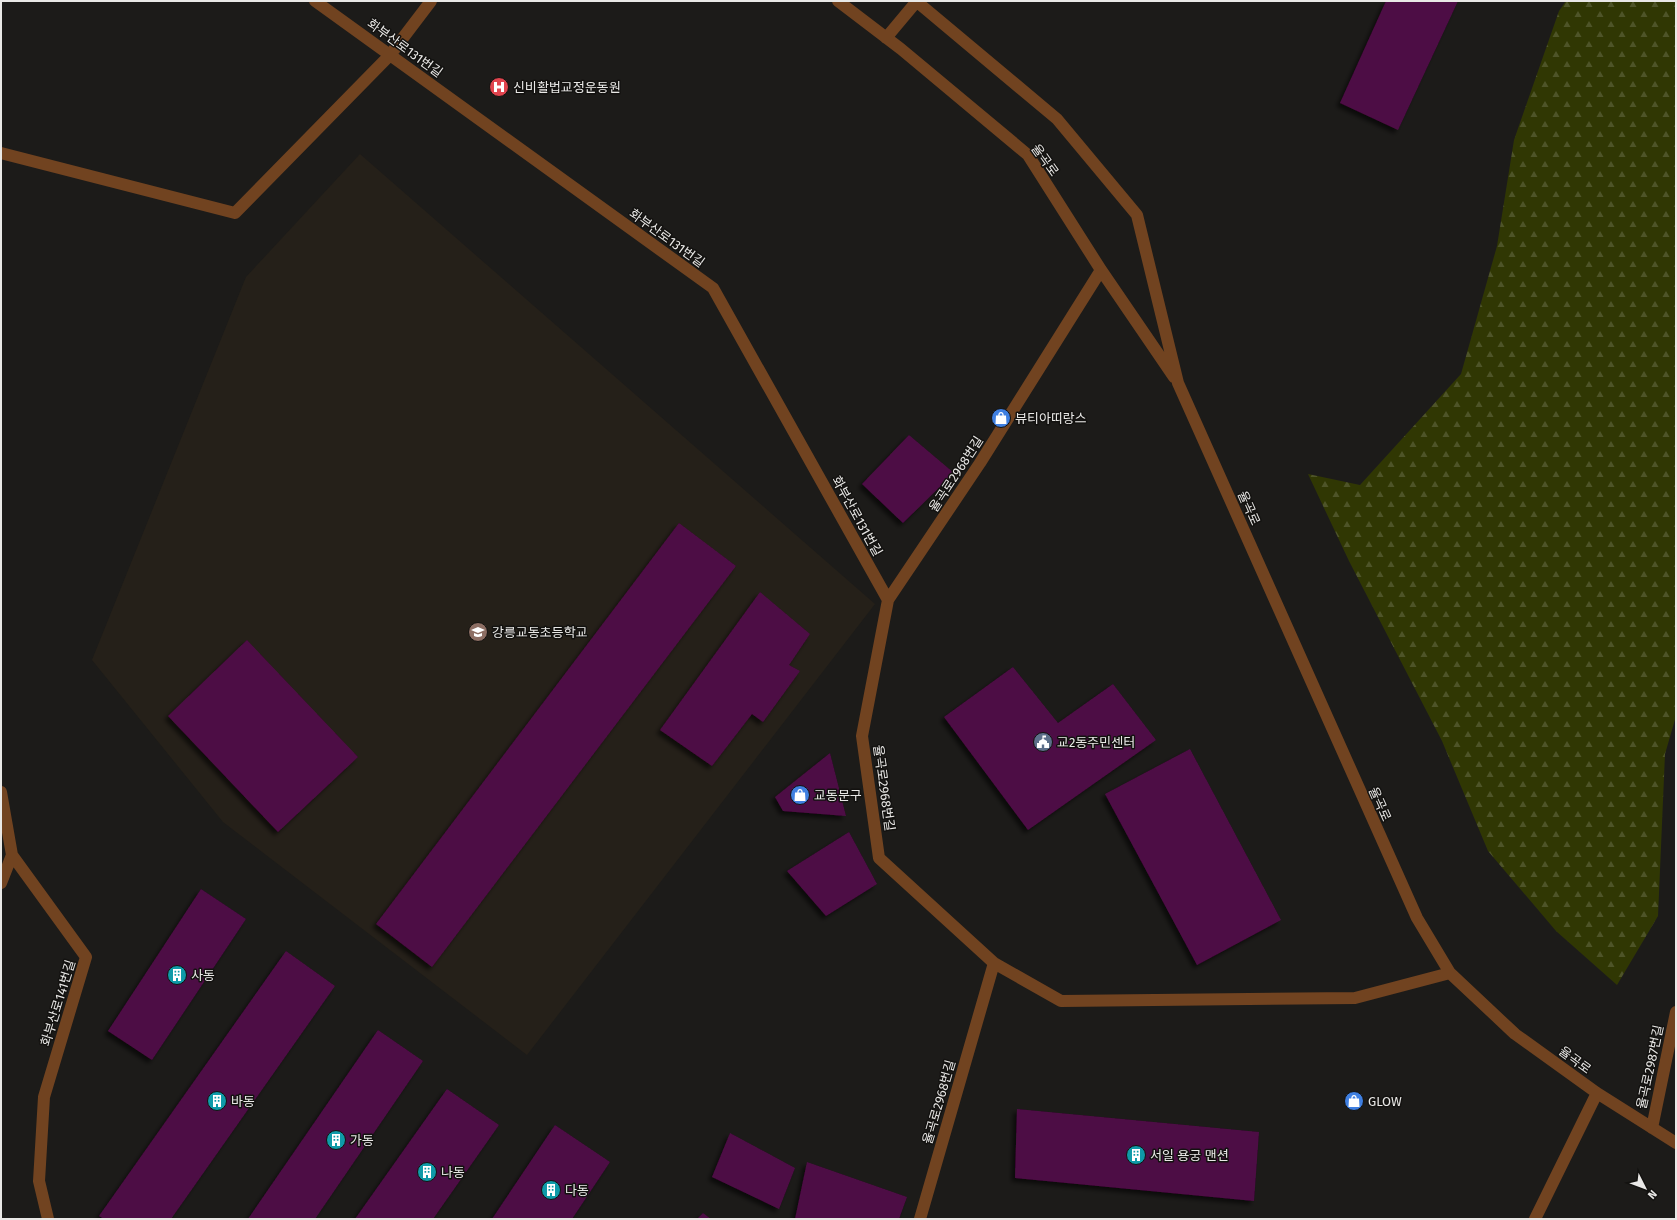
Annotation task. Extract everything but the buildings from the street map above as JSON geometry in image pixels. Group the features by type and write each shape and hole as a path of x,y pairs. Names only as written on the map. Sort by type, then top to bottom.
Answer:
{"street":[{"name":"화부산로131번길","path":"315,1 713,288 888,600"},
{"path":"1,153 235,213 390,55 430,1"},
{"name":"율곡로","path":"838,1 886,38 1028,155 1101,270 1178,383 1417,918 1450,972 1515,1034 1597,1093 1676,1143"},
{"path":"886,38 916,1"},
{"name":"율곡로","path":"916,1 1057,119 1138,215 1178,383"},
{"name":"율곡로2968번길","path":"920,1219 994,963 879,858 862,736 888,600 980,463 1101,270"},
{"name":"화부산로141번길","path":"1,792 12,855 86,957 44,1097 39,1181 48,1219"},
{"path":"1,883 12,855"},
{"path":"994,963 1061,1001 1355,998 1450,972"},
{"name":"율곡로2987번길","path":"1652,1128 1676,1012"},
{"path":"1535,1219 1597,1093"}],"shaded area":[{"name":"강릉교동초등학교","path":"360,154 875,604 527,1055 223,822 92,660 246,277"}],"green space":[{"path":"1566,1 1676,1 1676,716 1665,754 1658,916 1617,985 1556,931 1488,851 1442,741 1349,561 1308,474 1360,485 1461,374 1497,246 1514,140 1559,11"}],"place":[{"name":"신비활법교정운동원","path":"499,87"},
{"name":"뷰티아띠랑스","path":"1001,418"},
{"name":"강릉교동초등학교","path":"478,632"},
{"name":"교2동주민센터","path":"1043,742"},
{"name":"교동문구","path":"800,795"},
{"name":"사동","path":"177,975"},
{"name":"바동","path":"217,1101"},
{"name":"GLOW","path":"1354,1101"},
{"name":"가동","path":"336,1140"},
{"name":"서일 용궁 맨션","path":"1136,1155"},
{"name":"나동","path":"427,1172"},
{"name":"다동","path":"551,1190"}]}
